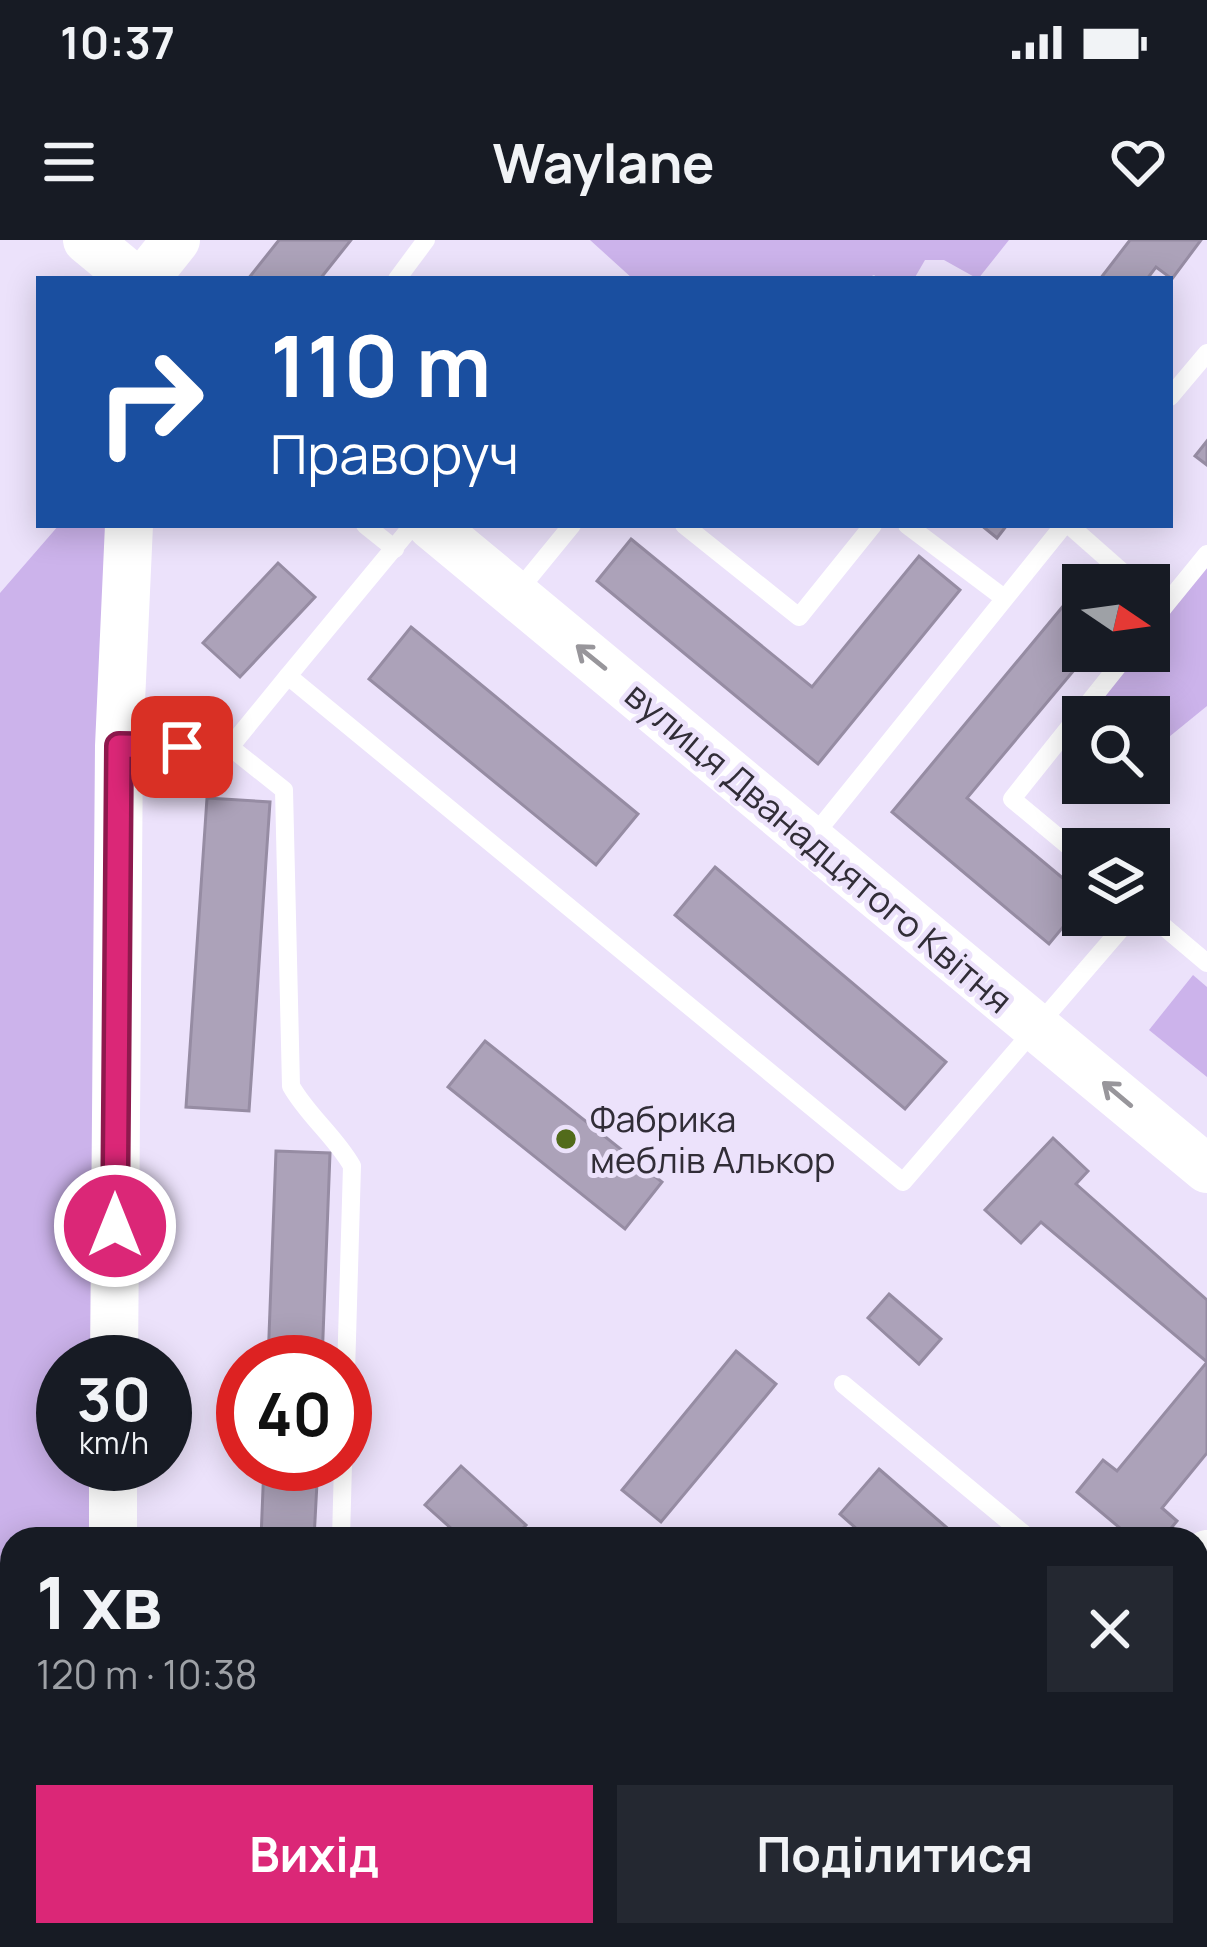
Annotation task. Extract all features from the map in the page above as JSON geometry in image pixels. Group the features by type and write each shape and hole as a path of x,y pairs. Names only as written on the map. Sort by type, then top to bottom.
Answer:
{"street":[{"path":"88,240 130,276"},
{"path":"147,276 176,240"},
{"path":"114,1335 119,746 129,528"},
{"name":"вулиця Дванадцятого Квітня","path":"429,533 515,595 1207,1169"},
{"path":"112,1527 113,1491"}],"lane":[{"path":"399,276 427,240"},
{"path":"1173,393 1207,353"},
{"path":"388,528 429,533"},
{"path":"515,595 570,528"},
{"path":"688,528 799,617 871,528"},
{"path":"912,528 1004,598"},
{"path":"810,840 1064,528"},
{"path":"1070,528 1112,564"},
{"path":"230,747 288,676 429,533"},
{"path":"1170,589 1207,554"},
{"path":"1062,841 1012,799 1113,672"},
{"path":"288,676 903,1182 1115,936"},
{"path":"119,746 230,747 284,790 291,1086 306,1113 340,1145 352,1166 347,1335"},
{"path":"1170,932 1207,963"},
{"path":"843,1384 1016,1527"},
{"path":"341,1527 343,1491"}],"shaded area":[{"path":"590,240 1009,240 980,276 944,260 925,260 916,276 630,276"},
{"path":"56,528 113,528 98,1335 36,1335 36,1491 96,1491 95,1527 0,1527 0,593"},
{"path":"1207,554 1207,706 1170,736 1170,696 1100,696 1098,691 1113,672 1170,672 1170,601"},
{"path":"1193,975 1207,987 1207,1077 1149,1030"}],"building":[{"path":"279,240 351,240 322,276 250,276"},
{"path":"1130,240 1201,240 1173,278 1156,267 1149,276 1102,276"},
{"path":"1207,441 1207,465 1195,456"},
{"path":"985,528 1005,528 997,538"},
{"path":"631,539 812,687 919,556 960,590 818,764 597,581"},
{"path":"278,563 315,597 240,677 203,643"},
{"path":"1062,607 1062,672 1072,672 967,798 1062,877 1062,928 1049,944 892,812"},
{"path":"411,627 638,814 596,865 369,679"},
{"path":"207,798 270,802 249,1111 186,1107"},
{"path":"715,867 946,1062 905,1109 675,915"},
{"path":"485,1041 662,1182 625,1229 448,1087"},
{"path":"1053,1138 1088,1171 1076,1184 1207,1300 1207,1362 1041,1222 1021,1243 985,1210"},
{"path":"276,1151 330,1153 323,1335 269,1335"},
{"path":"889,1294 941,1339 919,1364 868,1318"},
{"path":"736,1351 776,1384 661,1522 622,1490"},
{"path":"1207,1362 1207,1453 1162,1508 1177,1521 1172,1527 1119,1527 1077,1492 1103,1460 1117,1471"},
{"path":"461,1466 526,1525 450,1527 425,1505"},
{"path":"879,1469 946,1527 855,1527 840,1514"},
{"path":"263,1491 317,1491 315,1527 261,1527"}],"place":[{"name":"Фабрика меблів Алькор","path":"566,1139"}],"route":[{"path":"115,1226 119,746 182,747"}]}
